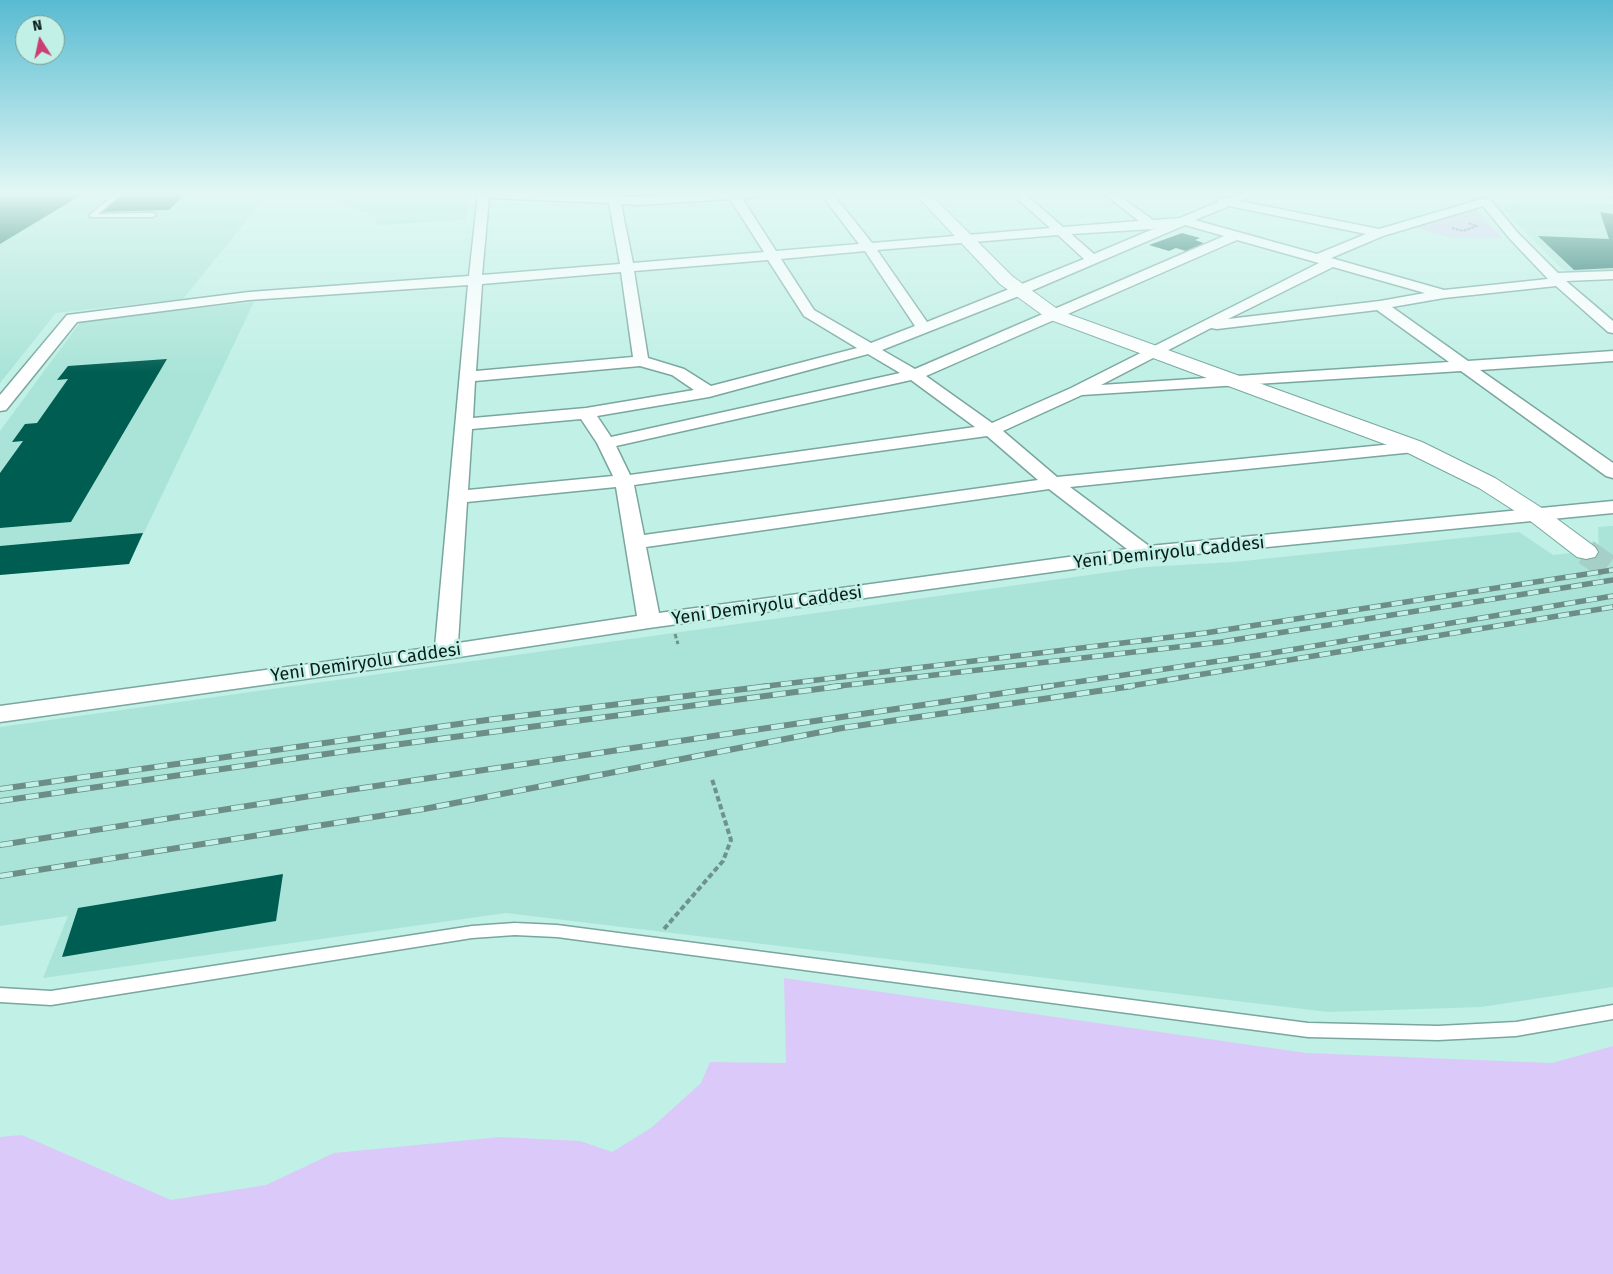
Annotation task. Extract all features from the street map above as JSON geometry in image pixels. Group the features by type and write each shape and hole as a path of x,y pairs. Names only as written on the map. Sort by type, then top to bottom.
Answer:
{"street":[{"path":"446,652 478,253"},
{"path":"624,253 641,361"},
{"path":"0,406 72,318 249,296 475,280 793,253"},
{"path":"873,253 924,328"},
{"path":"980,253 1019,291 1034,303 1054,314 1414,447 1475,476 1537,515 1586,552"},
{"path":"1086,253 1093,260"},
{"path":"464,424 586,413 709,392 870,349 1109,253"},
{"path":"606,443 914,375 1195,253"},
{"path":"1297,253 1444,294"},
{"path":"458,497 624,481 991,430 1077,391 1339,253"},
{"path":"1531,253 1556,280 1613,329"},
{"path":"771,255 808,313 914,375 991,430 1053,483 1145,553"},
{"path":"1200,327 1380,305 1444,294 1613,275"},
{"path":"1380,305 1461,365 1613,472"},
{"path":"1077,391 1613,356"},
{"path":"467,377 641,361 678,372 709,392"},
{"path":"586,413 606,443 624,481 649,621"},
{"path":"635,542 1053,483 1414,447"},
{"name":"Yeni Demiryolu Caddesi","path":"0,714 446,652 649,621 1145,553 1613,507"}],"lane":[{"path":"0,995 51,998 472,932 515,929 557,931 1308,1030 1438,1033 1516,1029 1613,1012"}],"path":[{"path":"651,943 723,862 731,840 712,779"}],"shaded area":[{"path":"0,253 220,253 183,299 56,313 0,383"},
{"path":"1546,253 1613,253 1613,271 1576,273 1563,270"},
{"path":"254,302 129,564 0,575 0,431 81,321"},
{"path":"1613,526 1613,987 1481,1007 1328,1012 506,913 43,978 68,916 0,926 0,727 1146,567 1234,562 1519,532 1553,555 1599,550 1598,527"},
{"path":"784,978 1306,1053 1552,1063 1613,1046 1613,1274 0,1274 0,1137 22,1135 171,1200 266,1185 334,1153 500,1137 580,1141 612,1152 651,1128 701,1083 710,1062 786,1063"}],"building":[{"path":"1556,253 1613,253 1613,268 1574,270"},
{"path":"167,359 71,522 0,528 0,473 23,441 12,442 25,424 37,423 68,379 57,380 68,366"},
{"path":"143,533 129,564 0,575 0,546"},
{"path":"283,874 276,921 62,957 78,908"}],"tunnel":[{"path":"1586,552 1613,571"}],"railway":[{"path":"759,687 1205,633 1613,570"},
{"path":"830,687 1221,642 1613,580"},
{"path":"1043,687 1266,654 1613,596"},
{"path":"1124,687 1613,607"},
{"path":"0,789 487,720 769,686"},
{"path":"0,801 340,752 841,686"},
{"path":"0,845 342,791 1051,686"},
{"path":"0,876 424,809 842,728 1133,686"}]}
